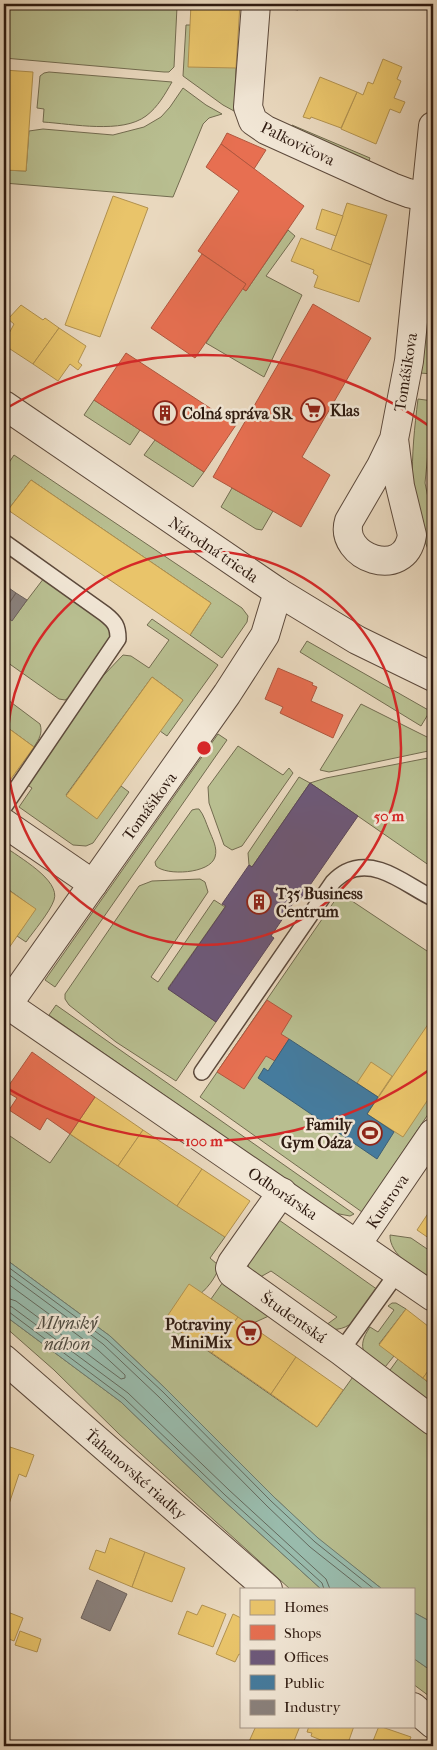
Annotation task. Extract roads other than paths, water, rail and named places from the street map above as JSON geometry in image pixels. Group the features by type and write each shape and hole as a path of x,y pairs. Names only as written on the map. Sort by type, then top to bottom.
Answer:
{"street":[{"name":"Palkovičova","path":"256,4 248,107 253,121 266,130 392,187 408,193 426,196"},
{"name":"Tomášikova","path":"394,439 409,361 433,126"},
{"name":"Národná trieda","path":"4,405 278,592 357,640 433,677"},
{"name":"Tomášikova","path":"6,1007 186,754 265,635 278,592"},
{"path":"4,823 93,884"},
{"name":"Odborárska","path":"6,1007 282,1192 433,1297"},
{"name":"Kustrova","path":"357,1244 433,1133"},
{"name":"Študentská","path":"282,1192 235,1258 230,1268 236,1277 341,1350 433,1421"},
{"name":"Ťahanovské riadky","path":"4,1359 267,1588"},
{"path":"414,1708 433,1724"}],"lane":[{"path":"4,542 105,614 116,623 118,630 118,639 4,806"},
{"path":"202,1072 333,882 346,872 372,867 433,898"},
{"path":"341,1350 398,1272"}],"water":[{"name":"Mlynský náhon","path":"4,1258 110,1336 275,1498 318,1538 381,1588 320,1588 222,1499 121,1402 4,1315"},
{"path":"414,1613 433,1623 433,1672 414,1659"}],"place":[{"name":"Klas","path":"313,410"},
{"name":"Colná správa SR","path":"165,413"},
{"name":"T35 Business Centrum","path":"259,902"},
{"name":"Family Gym Oáza","path":"370,1133"},
{"name":"Potraviny MiniMix","path":"249,1333"}]}
